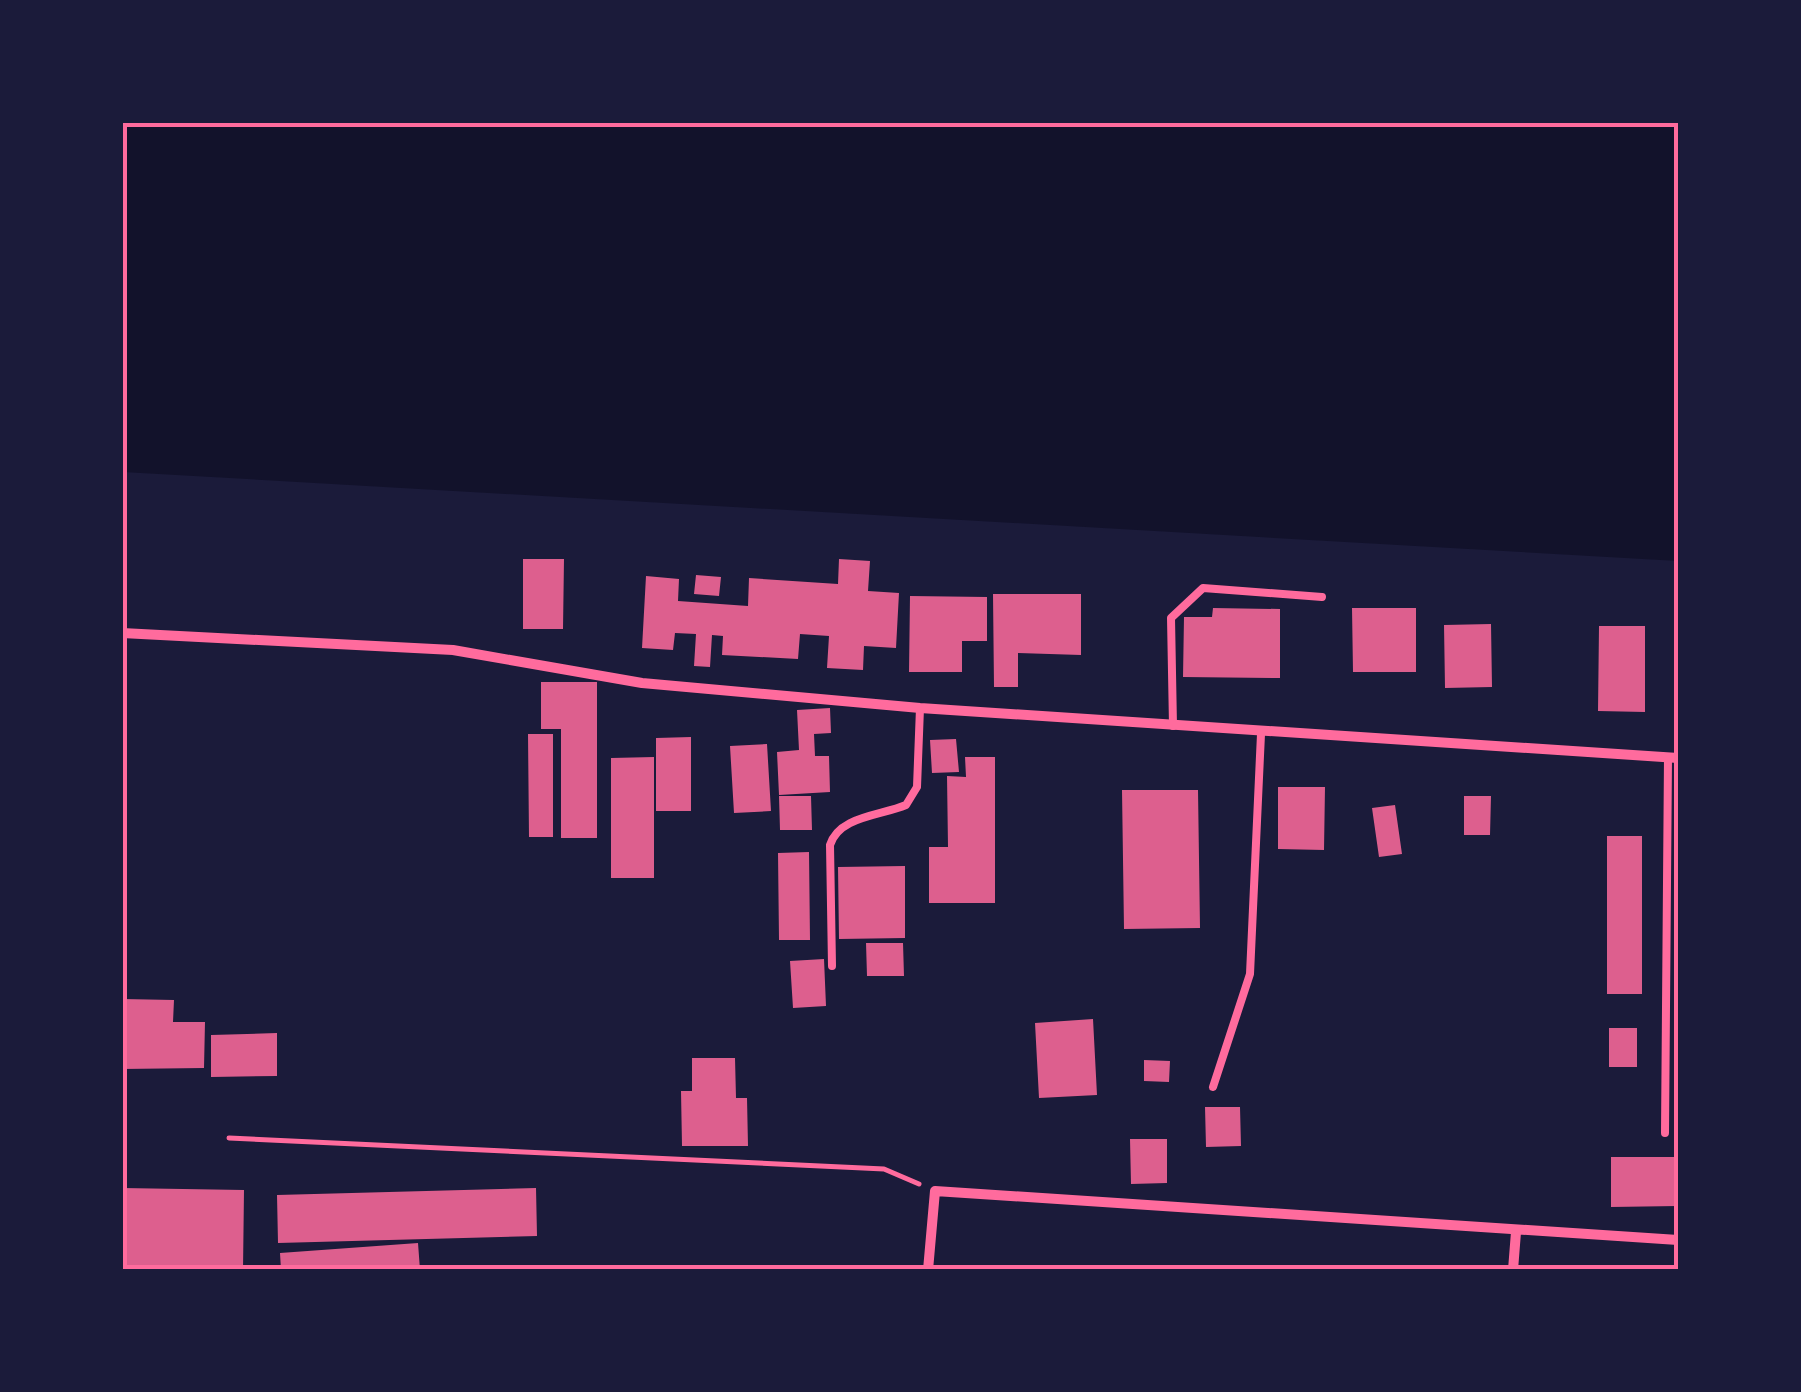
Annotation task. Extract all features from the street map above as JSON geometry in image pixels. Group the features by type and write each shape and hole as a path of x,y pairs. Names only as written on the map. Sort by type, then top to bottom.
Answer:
{"street":[{"path":"122,634 452,650 642,684 920,708 1261,734 1673,757"},
{"path":"928,1270 935,1191 1678,1240"},
{"path":"1513,1270 1516,1232"}],"lane":[{"path":"1172,726 1171,618 1183,605 1203,588 1322,597"},
{"path":"832,966 833,834 843,825 906,806 916,788 920,708"},
{"path":"1213,1087 1250,974 1261,734"},
{"path":"1666,1133 1673,757"}],"path":[{"path":"230,1138 884,1169 935,1191"}],"shaded area":[{"path":"122,123 1678,123 1678,561 123,472"}],"building":[{"path":"523,559 564,559 563,629 523,629"},
{"path":"839,559 870,561 868,591 899,593 896,648 864,646 863,670 827,668 829,636 800,634 798,659 722,655 723,636 712,635 710,667 694,666 696,634 675,633 673,650 642,648 646,576 679,579 678,601 748,606 749,578 838,584"},
{"path":"696,575 721,577 719,596 694,594"},
{"path":"993,594 1081,594 1081,655 1018,653 1018,687 994,687"},
{"path":"910,596 987,597 987,641 962,641 962,672 909,672"},
{"path":"1213,608 1280,609 1280,678 1183,677 1184,617 1212,617"},
{"path":"1352,608 1416,608 1416,672 1353,672"},
{"path":"1491,624 1492,687 1445,688 1444,625"},
{"path":"1599,626 1645,626 1645,712 1598,711"},
{"path":"541,682 597,682 597,838 561,838 561,729 541,729"},
{"path":"830,708 831,733 814,734 815,756 829,756 830,792 779,795 777,752 799,750 797,710"},
{"path":"528,734 553,734 553,837 529,837"},
{"path":"691,737 691,811 656,811 656,738"},
{"path":"956,739 959,772 932,773 930,740"},
{"path":"767,744 771,811 734,813 730,746"},
{"path":"654,757 654,878 611,878 611,758"},
{"path":"965,757 995,757 995,903 929,903 929,847 948,847 947,776 966,777"},
{"path":"1278,787 1325,787 1324,850 1278,849"},
{"path":"1122,790 1198,790 1200,928 1124,929"},
{"path":"779,796 811,796 812,830 780,830"},
{"path":"1464,796 1491,796 1490,835 1464,835"},
{"path":"1395,805 1402,854 1379,857 1372,808"},
{"path":"1607,836 1642,836 1642,994 1607,994"},
{"path":"809,852 810,940 779,940 778,853"},
{"path":"905,866 905,938 839,939 838,867"},
{"path":"866,943 903,943 904,976 867,976"},
{"path":"824,959 826,1006 793,1008 790,961"},
{"path":"122,999 174,1000 173,1022 205,1022 204,1068 122,1069"},
{"path":"1093,1019 1097,1095 1039,1098 1035,1023"},
{"path":"1609,1028 1637,1028 1637,1067 1609,1067"},
{"path":"277,1033 277,1076 211,1077 211,1035"},
{"path":"692,1058 735,1058 736,1098 747,1098 748,1146 682,1146 681,1091 692,1091"},
{"path":"1144,1060 1170,1061 1169,1082 1144,1081"},
{"path":"1205,1107 1240,1107 1241,1146 1206,1147"},
{"path":"1130,1139 1167,1139 1167,1183 1131,1184"},
{"path":"1611,1157 1678,1157 1678,1206 1611,1207"},
{"path":"122,1188 244,1190 243,1270 122,1270"},
{"path":"536,1188 537,1236 278,1243 277,1195"},
{"path":"418,1243 420,1270 281,1270 280,1253"}]}
